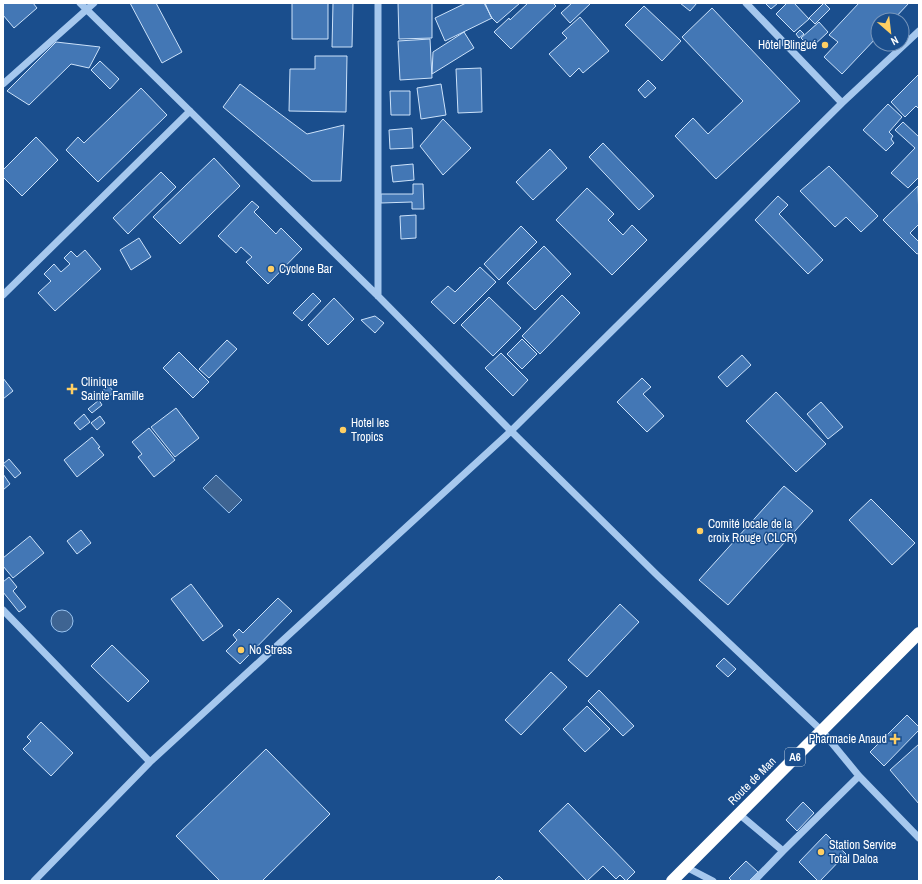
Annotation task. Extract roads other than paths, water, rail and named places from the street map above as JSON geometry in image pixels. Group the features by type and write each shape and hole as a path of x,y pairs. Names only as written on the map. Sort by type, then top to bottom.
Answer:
{"highway":[{"name":"Route de Man","path":"672,881 919,633"}],"street":[{"path":"80,3 378,296 511,431 658,576 822,731 859,776 919,838"},
{"path":"3,84 94,3"},
{"path":"378,3 378,296"},
{"path":"746,3 842,103"},
{"path":"34,881 150,762 511,431 842,103 918,35"},
{"path":"3,295 190,111"},
{"path":"3,610 150,762"},
{"path":"754,881 859,776"},
{"path":"739,814 783,851"},
{"path":"686,867 713,881"}],"water":[{"path":"216,475 242,500 229,513 203,488"},
{"path":"62,610 70,613 73,621 70,629 62,632 54,629 51,621 54,613"}],"place":[{"name":"Hôtel Blingué","path":"825,45"},
{"name":"Cyclone Bar","path":"271,269"},
{"name":"Clinique Sainte Famille","path":"72,389"},
{"name":"Hotel les Tropics","path":"343,430"},
{"name":"Comité locale de la croix Rouge (CLCR)","path":"700,531"},
{"name":"No Stress","path":"241,650"},
{"name":"Pharmacie Anaud","path":"895,739"},
{"name":"Station Service Total Daloa","path":"821,852"}]}
